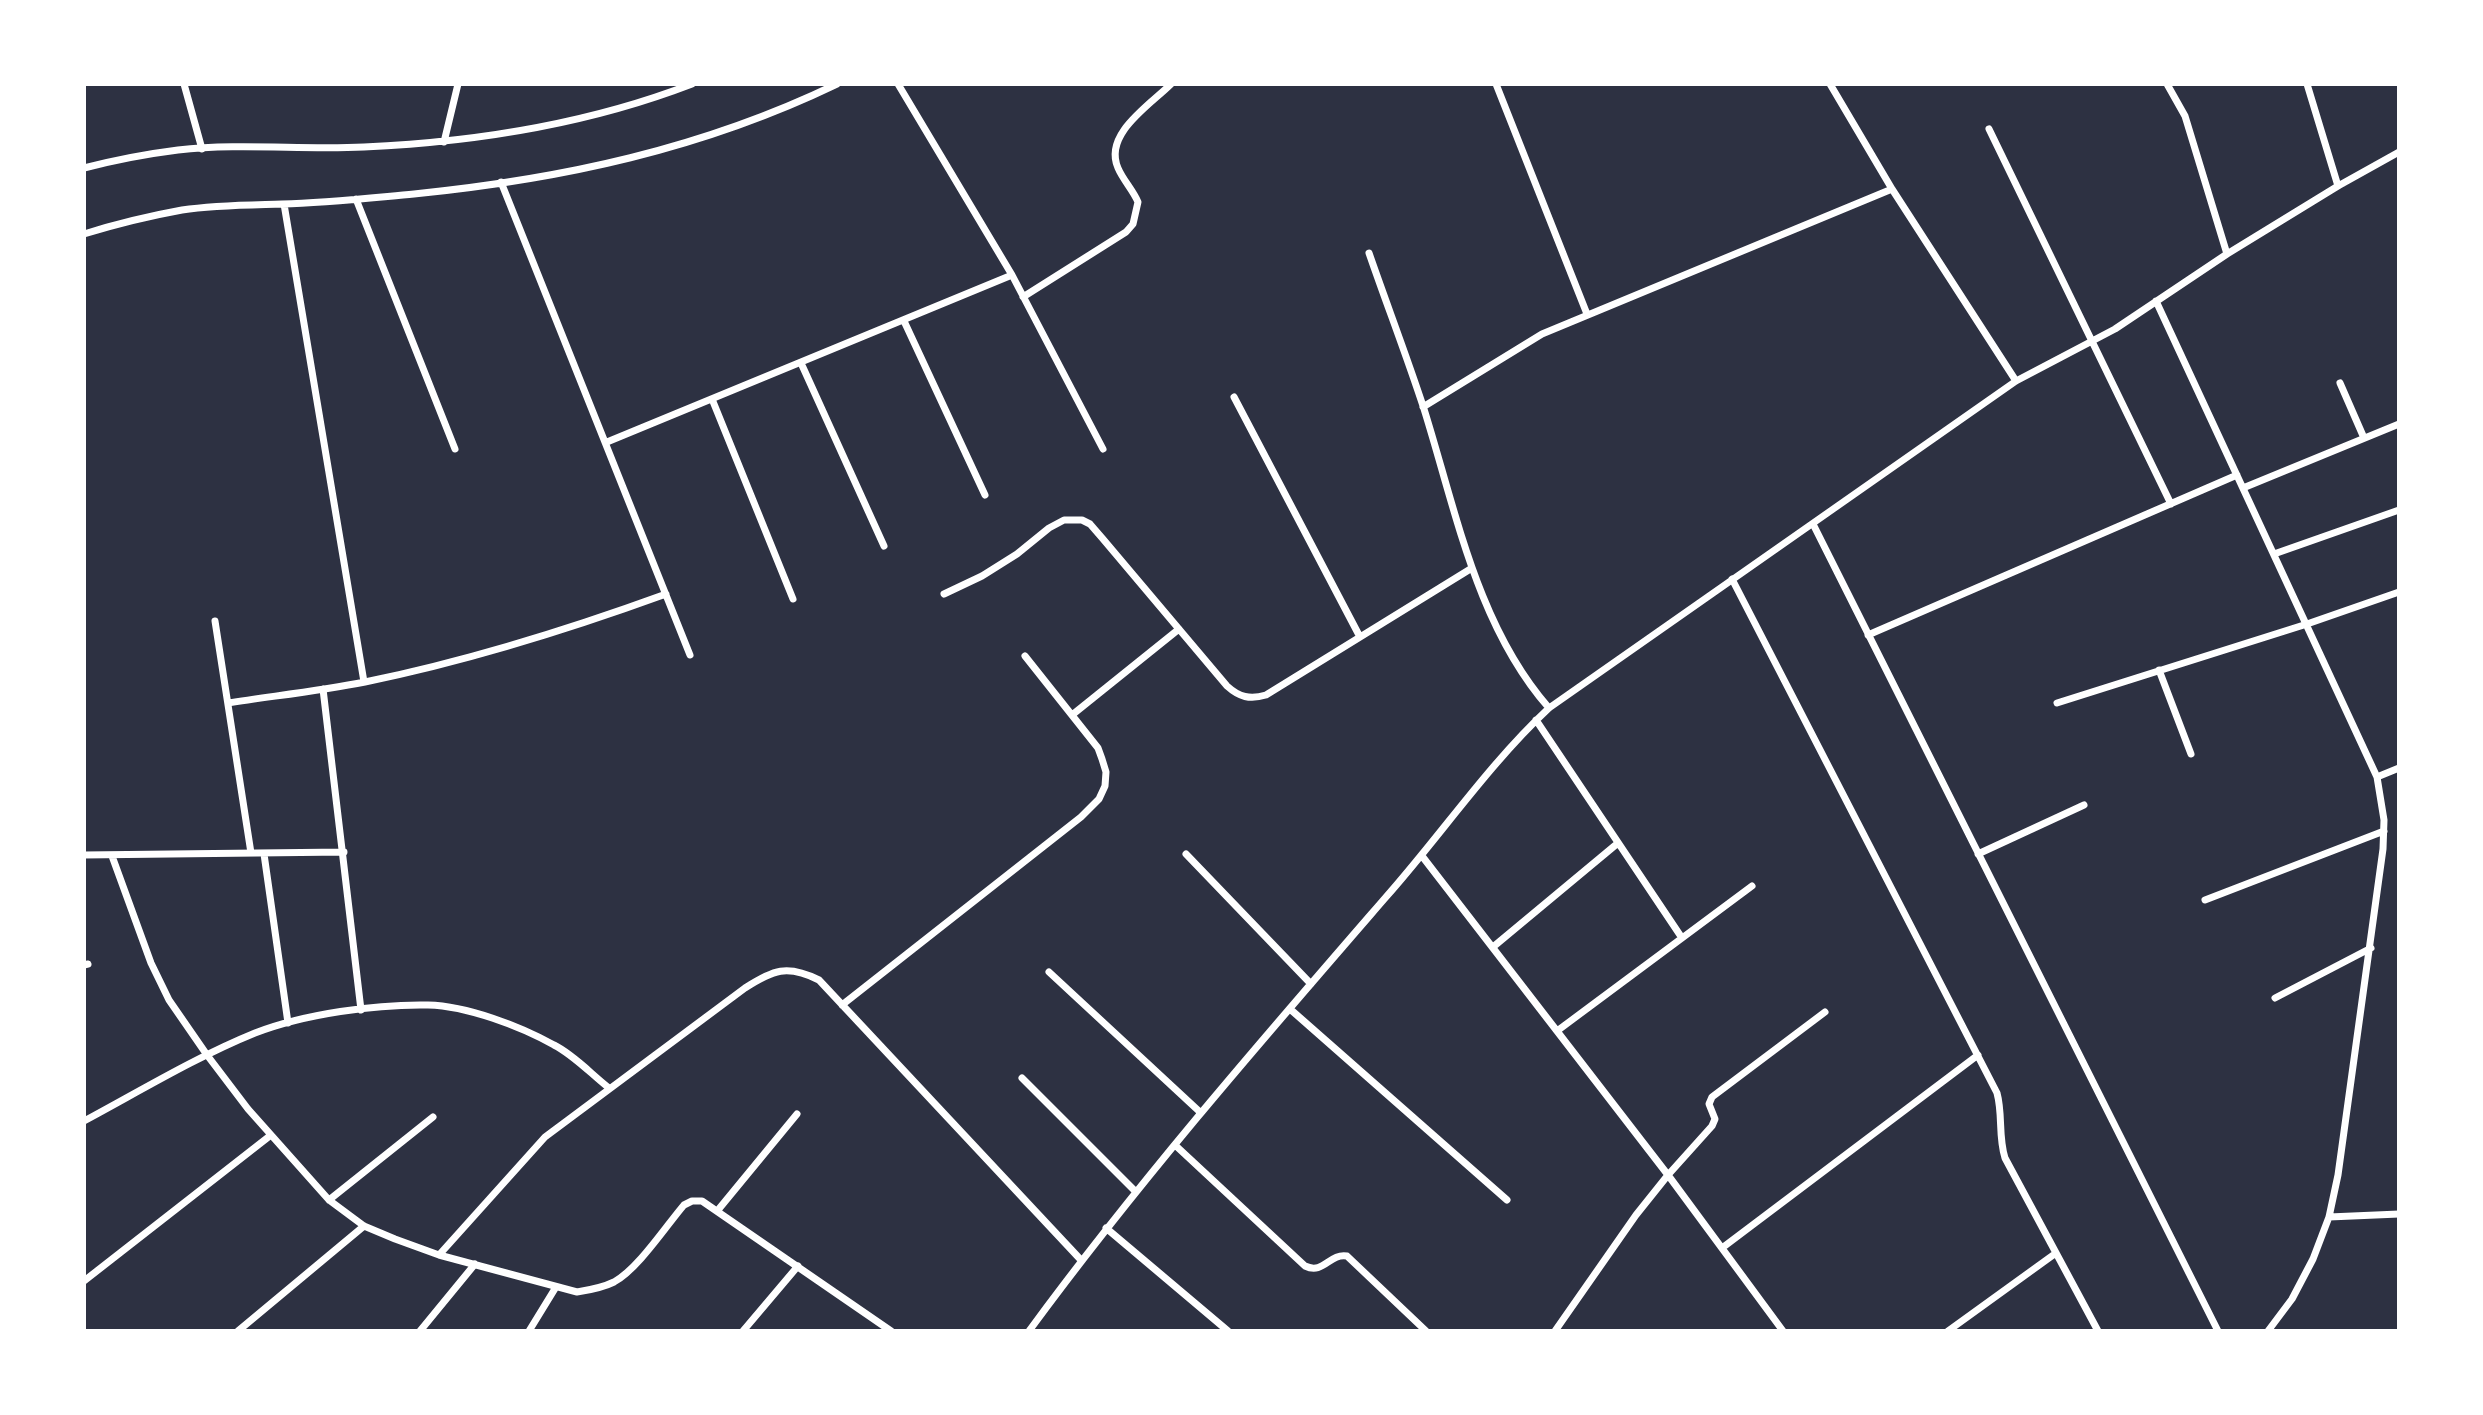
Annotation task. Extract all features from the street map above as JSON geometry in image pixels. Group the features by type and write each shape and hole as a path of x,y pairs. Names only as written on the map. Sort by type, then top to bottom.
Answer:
{"street":[{"path":"184,84 202,149"},
{"path":"444,142 458,84"},
{"path":"84,168 120,159 202,149 361,148 485,137 606,112 692,84"},
{"path":"84,234 183,210 238,204 356,199 501,182 577,169 667,150 734,129 796,104 836,84"},
{"path":"898,84 1012,275 1103,449"},
{"path":"1023,297 1117,239 1133,224 1138,202 1119,170 1115,148 1125,128 1171,84"},
{"path":"1496,84 1587,314"},
{"path":"1830,84 1892,189 2016,381"},
{"path":"2167,84 2185,116 2227,254"},
{"path":"2307,84 2338,186"},
{"path":"1989,129 2171,504"},
{"path":"1029,1331 1135,1191 1422,856 1492,768 1549,708 2016,381 2091,343 2227,254 2399,152"},
{"path":"501,182 690,655"},
{"path":"1423,407 1542,334 1892,189"},
{"path":"356,199 455,449"},
{"path":"284,204 364,682"},
{"path":"1369,253 1423,407 1472,568 1502,635 1532,689 1549,708"},
{"path":"607,442 1012,275"},
{"path":"2156,302 2377,777 2384,831 2371,948 2338,1175 2329,1217 2308,1269 2292,1299 2268,1331"},
{"path":"904,321 985,495"},
{"path":"802,363 884,546"},
{"path":"2340,383 2364,438"},
{"path":"1234,397 1360,637"},
{"path":"712,399 793,599"},
{"path":"2243,488 2399,424"},
{"path":"1868,635 2237,475"},
{"path":"2274,554 2399,510"},
{"path":"944,594 993,569 1055,524 1073,518 1090,524 1227,686 1235,693 1256,698 1266,695 1472,568"},
{"path":"1813,524 2218,1331"},
{"path":"1732,579 1997,1093 2001,1108 2000,1135 2005,1158 2098,1331"},
{"path":"2057,703 2399,592"},
{"path":"228,703 364,682 466,659 567,630 666,594"},
{"path":"215,621 251,853"},
{"path":"1072,715 1179,629"},
{"path":"842,1005 1081,817 1099,799 1105,786 1106,772 1098,748 1025,656"},
{"path":"2159,670 2190,754"},
{"path":"323,689 361,1010"},
{"path":"1536,720 1682,938"},
{"path":"2377,777 2399,768"},
{"path":"1978,854 2084,806"},
{"path":"2205,900 2384,831"},
{"path":"1493,947 1618,843"},
{"path":"84,855 344,852"},
{"path":"1186,853 1311,984"},
{"path":"264,854 288,1023"},
{"path":"112,856 151,963 169,1000 207,1055 271,1135 329,1200 364,1226 439,1255 577,1292 597,1289 616,1281 632,1268 684,1205 692,1201 702,1201 891,1331"},
{"path":"1422,856 1668,1175 1783,1331"},
{"path":"1557,1031 1752,886"},
{"path":"2275,998 2371,948"},
{"path":"439,1255 545,1137 745,988 767,974 787,969 803,972 819,980 1081,1260"},
{"path":"1049,972 1201,1113"},
{"path":"84,1121 256,1032 309,1017 430,1005 496,1017 556,1046 609,1088"},
{"path":"1290,1009 1507,1200"},
{"path":"1555,1331 1636,1215 1712,1126 1715,1119 1709,1104 1712,1097 1825,1012"},
{"path":"1722,1248 1978,1055"},
{"path":"1022,1078 1135,1191"},
{"path":"718,1210 797,1114"},
{"path":"329,1200 433,1116"},
{"path":"84,1281 271,1135"},
{"path":"1175,1145 1305,1266 1319,1268 1335,1256 1348,1256 1426,1331"},
{"path":"2329,1217 2399,1214"},
{"path":"238,1331 364,1226"},
{"path":"1106,1228 1228,1331"},
{"path":"1948,1331 2056,1253"},
{"path":"420,1331 475,1264"},
{"path":"743,1331 798,1266"},
{"path":"529,1331 556,1287"}]}
